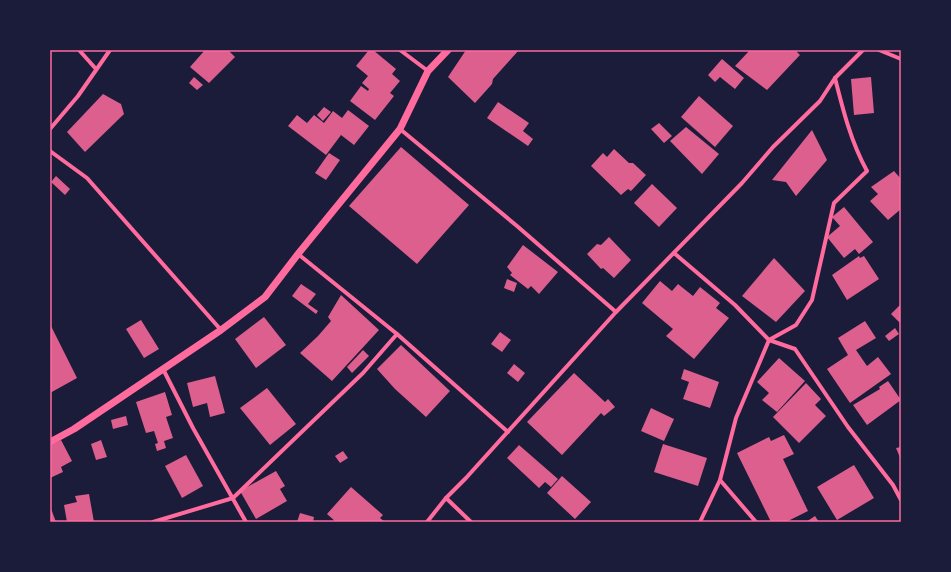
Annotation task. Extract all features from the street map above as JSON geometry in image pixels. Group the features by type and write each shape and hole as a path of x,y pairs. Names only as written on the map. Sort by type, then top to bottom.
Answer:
{"street":[{"path":"79,50 96,69"},
{"path":"50,130 78,96 110,50"},
{"path":"400,50 428,71"},
{"path":"50,442 74,429 222,330 265,297 298,254 400,129 428,71 448,50"},
{"path":"427,522 446,498 466,478 616,312 742,183 773,147 820,101 835,78 863,50"},
{"path":"879,50 901,59"},
{"path":"700,522 720,480 736,418 769,340 796,325 812,300 834,203 867,171 860,159 845,117 835,78"},
{"path":"400,129 517,226 616,312"},
{"path":"50,151 87,178 222,330"},
{"path":"674,253 735,305 769,340 795,349 848,427 893,485 901,500"},
{"path":"298,254 397,334 508,432"},
{"path":"153,522 233,498 363,373 397,334"},
{"path":"163,369 193,428 246,522"},
{"path":"720,480 756,522"},
{"path":"446,498 471,522"}],"building":[{"path":"205,50 228,50 235,57 209,83 190,67"},
{"path":"369,50 373,50 396,69 392,74 400,81 390,93 394,96 375,120 350,101 361,86 368,91 369,89 362,83 368,76 356,66"},
{"path":"466,50 519,50 493,79 492,84 475,103 448,77"},
{"path":"750,50 795,50 800,55 767,90 735,66"},
{"path":"722,59 744,78 735,89 720,77 715,82 708,75"},
{"path":"194,77 203,85 197,90 189,83"},
{"path":"871,77 874,113 854,115 851,79"},
{"path":"103,94 121,104 124,114 85,152 67,132"},
{"path":"699,96 733,126 715,147 681,117"},
{"path":"498,102 529,123 523,131 533,139 528,146 487,118"},
{"path":"324,107 331,112 323,121 317,115"},
{"path":"348,110 369,126 354,145 341,135 326,155 288,126 297,115 307,123 314,115 324,123 333,111 342,118"},
{"path":"659,123 672,136 664,143 651,129"},
{"path":"686,127 719,154 702,174 670,141"},
{"path":"812,130 827,160 796,196 786,182 772,180"},
{"path":"401,147 469,205 417,264 349,206"},
{"path":"614,149 629,163 633,163 646,175 631,191 628,189 621,195 591,166 603,153 607,157"},
{"path":"329,153 340,160 326,180 315,173"},
{"path":"894,171 901,179 901,209 888,220 870,201 878,194 871,187"},
{"path":"56,176 70,189 65,195 51,182"},
{"path":"652,184 677,208 659,227 634,203"},
{"path":"844,207 873,242 859,254 855,249 844,258 827,237 840,226 832,217"},
{"path":"609,237 631,260 614,278 603,268 601,269 587,254 597,244 601,245"},
{"path":"523,245 558,272 539,294 531,286 528,289 510,275 512,273 507,267"},
{"path":"859,256 860,258 864,256 879,279 847,300 832,275"},
{"path":"774,258 805,291 776,322 742,296"},
{"path":"507,279 517,283 514,292 504,288"},
{"path":"660,281 672,291 678,284 693,296 700,287 720,303 716,308 729,318 694,359 666,336 673,329 642,303"},
{"path":"301,284 316,294 308,304 318,311 316,314 292,296"},
{"path":"341,295 379,330 332,381 300,353 331,321 328,317"},
{"path":"901,304 901,324 891,314"},
{"path":"264,317 286,345 256,368 235,339"},
{"path":"141,320 159,349 144,358 126,329"},
{"path":"865,321 876,338 856,350 867,366 878,357 891,374 850,403 827,369 848,355 838,338"},
{"path":"50,324 77,378 50,393"},
{"path":"895,328 899,334 889,341 885,336"},
{"path":"500,332 511,340 502,352 491,344"},
{"path":"401,345 450,391 426,417 395,389 377,369"},
{"path":"363,350 369,356 352,373 347,367"},
{"path":"779,358 805,381 777,412 762,400 769,393 757,382"},
{"path":"514,364 525,373 518,382 507,373"},
{"path":"684,369 719,382 710,408 683,399 689,382 681,379"},
{"path":"574,373 605,402 608,399 615,407 604,416 601,413 562,455 527,422"},
{"path":"215,376 225,413 210,417 207,403 193,407 187,383"},
{"path":"888,381 901,400 867,425 853,405 880,389 879,387"},
{"path":"806,383 821,399 815,405 826,416 799,443 773,417"},
{"path":"267,388 296,424 270,445 240,408"},
{"path":"165,392 172,415 166,417 173,438 164,441 166,448 157,451 155,444 158,443 154,431 146,433 136,402"},
{"path":"651,408 674,419 664,441 641,431"},
{"path":"126,416 128,425 113,429 111,420"},
{"path":"784,435 794,454 783,459 808,511 786,522 771,522 737,453 769,437 771,441"},
{"path":"61,440 72,461 61,467 63,472 50,478 50,445"},
{"path":"101,440 107,457 96,460 91,444"},
{"path":"663,444 707,458 698,486 654,472"},
{"path":"519,445 558,479 551,487 545,482 539,488 507,458"},
{"path":"901,447 901,460 896,448"},
{"path":"343,451 348,458 340,463 335,456"},
{"path":"186,455 203,486 182,498 165,466"},
{"path":"854,465 874,498 837,520 817,487"},
{"path":"276,471 285,486 280,489 287,501 256,519 240,491"},
{"path":"562,476 591,502 575,519 547,493"},
{"path":"351,487 383,515 380,518 385,522 336,522 327,514"},
{"path":"89,494 94,522 67,522 64,505 77,502 75,496"},
{"path":"50,506 56,522 50,522"},
{"path":"300,513 314,517 313,522 297,522"},
{"path":"815,516 819,522 806,522"}]}
